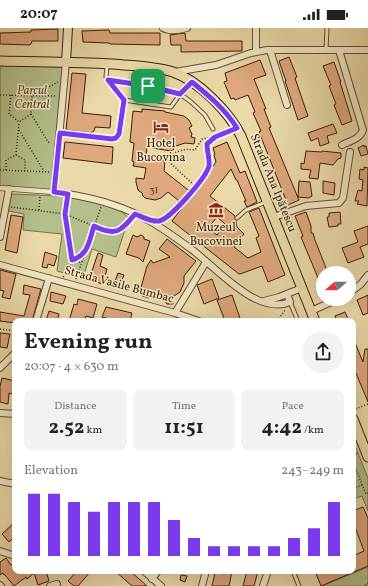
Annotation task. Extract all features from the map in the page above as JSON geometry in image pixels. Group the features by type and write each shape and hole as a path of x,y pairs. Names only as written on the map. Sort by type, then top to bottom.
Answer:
{"main road":[{"path":"66,62 68,28"},
{"name":"Strada Ana Ipătescu","path":"0,61 66,62 139,66 174,73 192,82 212,98 222,108 237,128 268,201 314,318"},
{"path":"356,427 368,457"}],"street":[{"path":"163,28 174,31 187,28"},
{"path":"256,28 256,52"},
{"path":"270,50 287,104"},
{"path":"174,73 216,65 256,52 270,50 368,50"},
{"path":"340,50 363,130 357,138 342,145"},
{"path":"54,192 66,62"},
{"path":"274,218 306,206 339,203 343,198 350,152"},
{"path":"0,188 54,192 112,204 148,220 167,231 242,290 262,301 280,305 290,302 287,294"},
{"path":"0,237 9,189"},
{"name":"Strada Vasile Bumbac","path":"0,265 175,313 206,262"},
{"path":"356,288 368,275"},
{"path":"37,318 49,278"},
{"path":"262,301 302,288"},
{"path":"311,311 322,306"},
{"path":"175,313 190,318"},
{"path":"0,368 12,356"},
{"path":"0,413 12,414"},
{"path":"0,481 12,483"},
{"path":"0,551 12,555"},
{"path":"147,574 161,586"},
{"path":"152,579 156,574"},
{"path":"202,586 205,574"},
{"path":"264,586 267,574"},
{"path":"50,586 57,584"}],"lane":[{"path":"326,50 327,28"},
{"path":"107,64 106,77 124,100 171,107 180,94 192,82"},
{"path":"108,80 148,86 180,94 205,115 213,129"},
{"path":"60,133 112,139 116,138 119,134 124,100"},
{"path":"237,218 246,210 268,201"},
{"path":"290,302 297,318"},
{"path":"294,574 299,586"}],"path":[{"path":"32,96 65,78"},
{"path":"0,95 63,97"},
{"path":"11,95 9,114 19,122"},
{"path":"32,96 31,114 48,142 59,146"},
{"path":"19,122 31,114"},
{"path":"16,155 19,122"},
{"path":"196,187 165,158 179,150 195,150 202,139 215,137 237,128"},
{"path":"213,129 215,137"},
{"path":"19,130 44,172"},
{"path":"148,220 160,221 169,216 196,187 209,166 207,144 215,137"},
{"path":"6,170 6,160 16,155"},
{"path":"16,155 25,160 25,171"},
{"path":"0,170 56,173"},
{"path":"39,210 40,191"},
{"path":"60,281 71,267 70,263 73,260 65,214 68,194"},
{"path":"74,285 103,201"},
{"path":"5,207 65,214 110,233 124,227 135,214"},
{"path":"73,260 77,259 85,252"},
{"path":"77,259 81,264"},
{"path":"71,267 78,275"},
{"path":"279,318 290,302"},
{"path":"0,329 12,331"},
{"path":"356,409 368,404"},
{"path":"357,473 366,494 368,493"},
{"path":"356,487 362,485"}],"green space":[{"name":"Parcul Central","path":"0,61 66,62 54,192 0,189"},
{"path":"11,194 83,197 112,204 129,218 116,257 92,249 83,278 57,271 62,234 23,230 24,214 8,211"},
{"path":"356,448 368,478 368,511 362,496 356,498"},
{"path":"368,567 368,586 322,586 351,574 356,574 356,572"}],"building":[{"path":"58,29 58,41 32,41 30,45 0,44 0,33"},
{"path":"109,30 110,33 160,33 160,45 83,42 82,31"},
{"path":"185,33 186,41 242,41 242,51 181,52 181,45 171,45 170,35"},
{"path":"289,57 297,77 295,78 308,116 298,120 279,61"},
{"path":"260,60 266,75 254,79 266,109 264,109 271,127 269,128 299,200 288,205 259,132 261,131 253,113 255,112 248,95 235,100 234,98 231,99 224,82 227,81 225,73"},
{"path":"334,62 352,121 342,125 334,105 336,104 329,86 331,85 323,66"},
{"path":"72,73 86,74 82,113 111,116 110,128 95,127 94,131 91,133 66,130"},
{"path":"142,109 165,111 184,116 189,120 192,126 189,128 192,134 191,137 195,138 194,144 185,143 173,147 174,149 171,151 147,147 146,158 165,161 164,171 192,193 216,162 213,148 227,142 240,173 245,171 257,202 247,207 244,201 246,201 231,169 210,196 235,216 237,227 244,234 234,247 248,258 261,252 256,238 259,236 249,212 259,208 285,275 268,282 262,266 239,274 172,221 184,205 168,192 161,198 155,200 145,198 142,195 143,194 138,190 136,178 144,179 146,168 133,166 134,162 132,161 134,143 130,142 133,111 142,112","holes":["217,217 225,224 217,235 208,228"]},
{"path":"333,124 337,133 327,136 329,143 320,146 318,138 311,141 308,133"},
{"path":"65,142 113,147 112,164 63,158"},
{"path":"364,145 364,147 366,146 368,154 361,156 358,148"},
{"path":"306,151 341,153 341,158 338,159 333,165 320,163 318,179 309,178 311,170 301,169 301,163 304,164"},
{"path":"364,167 368,168 367,206 357,204 359,201 355,201 358,190 362,191 363,180 359,179 360,169 364,170"},
{"path":"299,181 310,182 312,196 309,198 298,197"},
{"path":"323,181 335,183 334,195 323,193"},
{"path":"306,212 311,226 311,233 313,233 325,266 316,266 316,273 301,237 303,236 295,216"},
{"path":"340,212 341,224 338,224 338,226 329,227 327,217 329,217 329,213"},
{"path":"11,215 23,217 17,253 5,250"},
{"path":"368,226 368,244 360,247 364,257 348,263 342,248 358,242 354,231"},
{"path":"133,235 137,237 141,235 144,239 150,241 143,262 139,258 126,254"},
{"path":"167,239 196,261 184,276 184,283 180,292 171,298 173,304 167,304 164,300 149,296 149,298 142,296 140,291 147,266 151,260 153,263 170,257 159,249"},
{"path":"45,252 57,256 54,266 48,264 47,268 42,267"},
{"path":"98,253 103,255 100,266 107,269 103,284 89,280"},
{"path":"0,270 16,274 10,299 2,297 4,291 0,290"},
{"path":"118,273 124,275 119,288 113,287"},
{"path":"212,279 219,298 204,304 197,285"},
{"path":"24,285 41,289 33,318 12,318 12,323 0,321 0,312 24,316 30,295 23,294"},
{"path":"51,292 66,296 63,304 50,301"},
{"path":"232,295 240,318 224,318 217,300"},
{"path":"368,295 368,313 363,315 357,300"},
{"path":"78,299 97,304 93,318 86,316 85,318 70,318 74,304 77,305"},
{"path":"106,307 132,313 131,318 102,317"},
{"path":"49,311 59,314 58,318 47,318"},
{"path":"345,312 348,318 336,318 335,316"},
{"path":"0,333 10,334 7,348 0,347"},
{"path":"356,345 363,362 365,349 368,349 368,402 356,373"},
{"path":"2,378 12,380 12,394 9,393 8,404 0,402 0,386"},
{"path":"363,507 368,518 368,566 356,571 356,555 364,551 356,530 356,510"},
{"path":"12,525 12,539 9,542 2,534"},
{"path":"6,558 11,565 12,564 12,574 33,574 14,586 3,573 0,575 0,562"},
{"path":"34,574 47,574 49,581 38,585"},
{"path":"74,574 88,574 78,586 74,586 68,581"},
{"path":"118,574 133,574 147,586 132,586"},
{"path":"215,574 231,574 229,586 212,586"},
{"path":"246,574 257,574 254,586 243,586"},
{"path":"316,574 349,574 321,586"},
{"path":"181,575 187,576 185,582 180,580"}],"place":[{"name":"Hotel Bucovina","path":"161,127"},
{"name":"Muzeul Bucovinei","path":"216,210"}],"route":[{"path":"108,80 148,86 180,94 192,82 222,108 237,128 215,137 207,144 209,166 196,187 169,216 160,221 148,220 135,214 124,227 110,233 94,226 85,252 77,259 72,260 65,214 68,194 54,192 60,133 112,139 116,138 119,134 124,100 108,80"}]}
